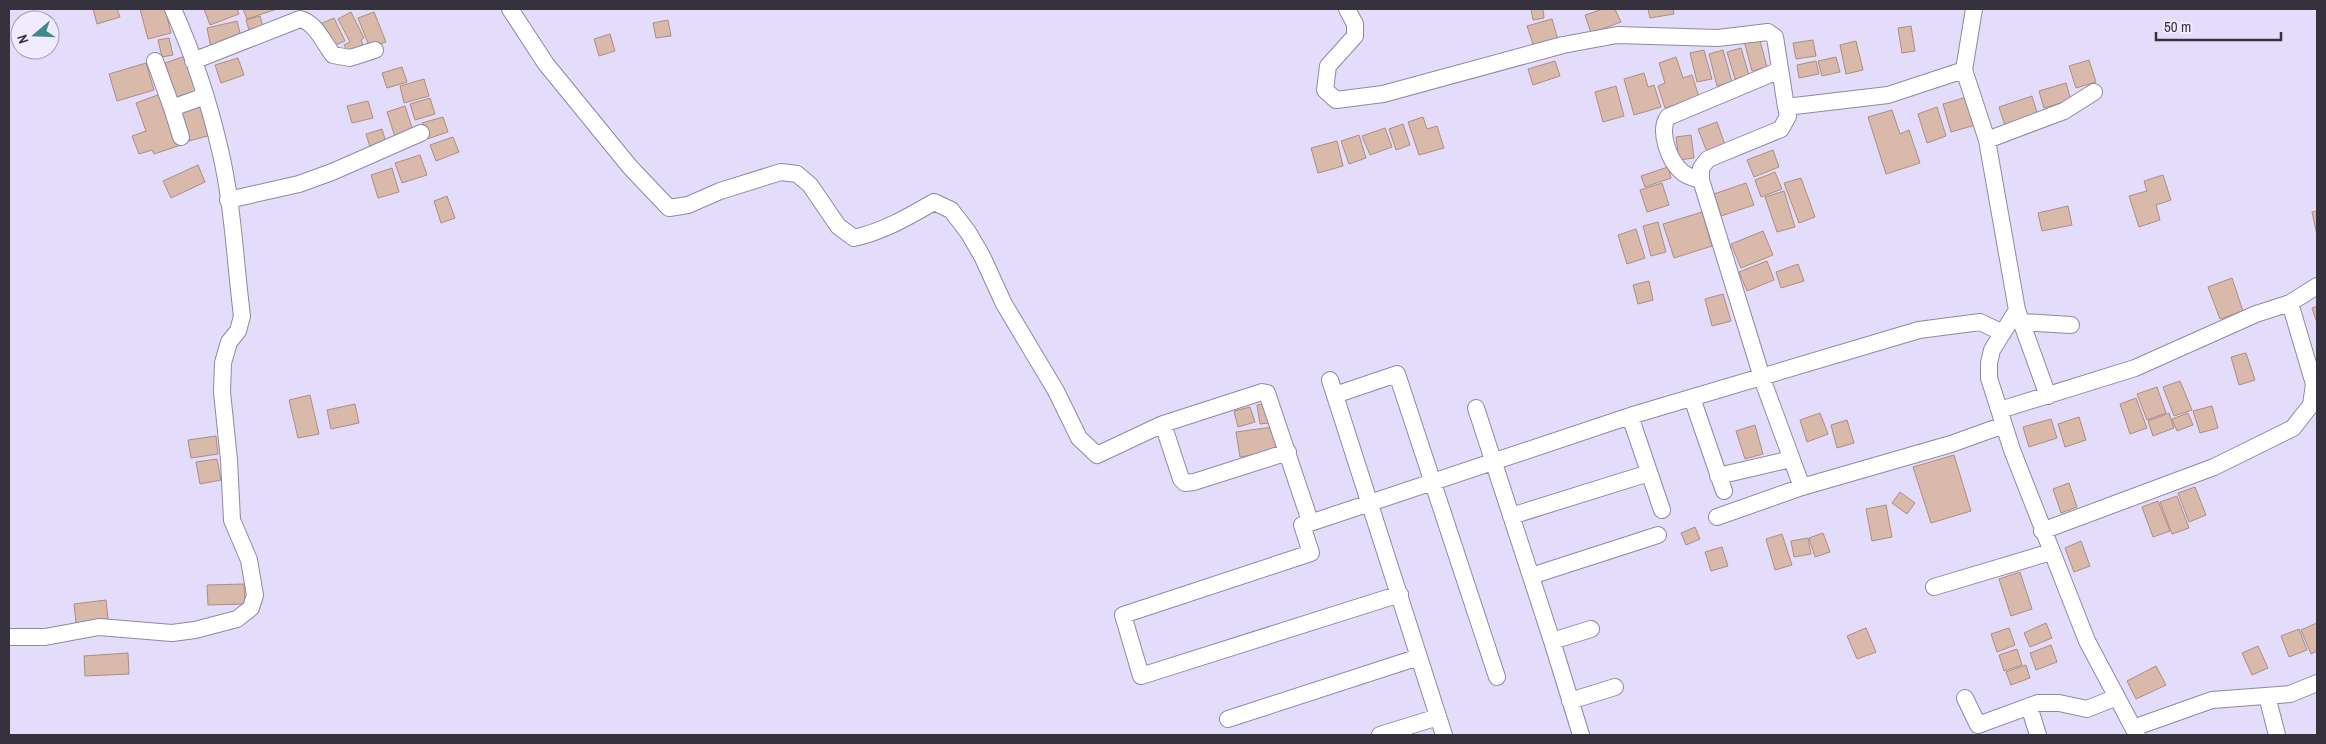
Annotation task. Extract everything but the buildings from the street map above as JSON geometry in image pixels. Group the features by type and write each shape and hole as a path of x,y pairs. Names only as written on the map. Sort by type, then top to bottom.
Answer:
{"street":[{"path":"9,637 45,637 99,627 172,633 195,630 237,619 251,608 255,595 249,560 232,520 229,460 222,392 223,363 229,342 238,330 242,316 228,200 220,151 205,96 173,9"},
{"path":"510,9 546,64 630,167 669,208 688,205 720,191 781,172 797,174 810,185 838,226 854,238 873,234 900,222 934,202 951,210 968,232 982,256 1004,304 1056,391 1079,438 1097,455 1163,424 1262,392 1267,393 1309,518 1313,522"},
{"path":"1348,9 1355,24 1355,36 1328,66 1325,90 1336,100 1383,94 1562,45 1617,35 1718,38 1765,31 1775,37 1788,116 1782,129 1708,160 1701,168 1700,180 1762,376 1802,487"},
{"path":"1974,9 1964,70 1987,140 2019,316 2048,396"},
{"path":"193,60 300,19 307,21 312,26 333,55 350,58 375,50"},
{"path":"155,61 182,137"},
{"path":"1700,180 1680,171 1672,159 1664,135 1664,126 1668,117 1780,70"},
{"path":"1786,107 1888,94 1964,70"},
{"path":"1987,140 2064,110 2094,92"},
{"path":"172,108 205,96"},
{"path":"228,200 299,184 332,172 421,133"},
{"path":"1717,517 1802,487 1951,444 2048,396 2135,368 2256,314 2290,303 2317,286"},
{"path":"2042,531 2214,467 2293,428 2311,405 2314,384 2290,303"},
{"path":"2019,316 2071,325"},
{"path":"2019,316 2003,333 1992,350 1989,362 1989,378 2042,531 2087,641 2135,731 2212,700 2290,694 2317,683"},
{"path":"1400,594 1142,676 1123,615 1311,553 1302,526 1630,416 1919,330 1980,322 2003,333"},
{"path":"1444,735 1333,387 1397,374 1497,677"},
{"path":"1692,398 1721,483 1787,460"},
{"path":"1476,408 1581,735"},
{"path":"1630,416 1662,510"},
{"path":"1163,424 1181,479 1185,483 1194,482 1288,452"},
{"path":"1511,516 1649,473"},
{"path":"1531,576 1658,535"},
{"path":"1934,587 2051,552"},
{"path":"1552,641 1591,629"},
{"path":"1228,719 1420,657"},
{"path":"1570,701 1614,687"},
{"path":"2267,696 2277,735"},
{"path":"1965,698 1972,730 2029,706 2046,702 2087,709 2117,697"},
{"path":"2029,706 2038,735"},
{"path":"1380,735 1438,717"}]}
